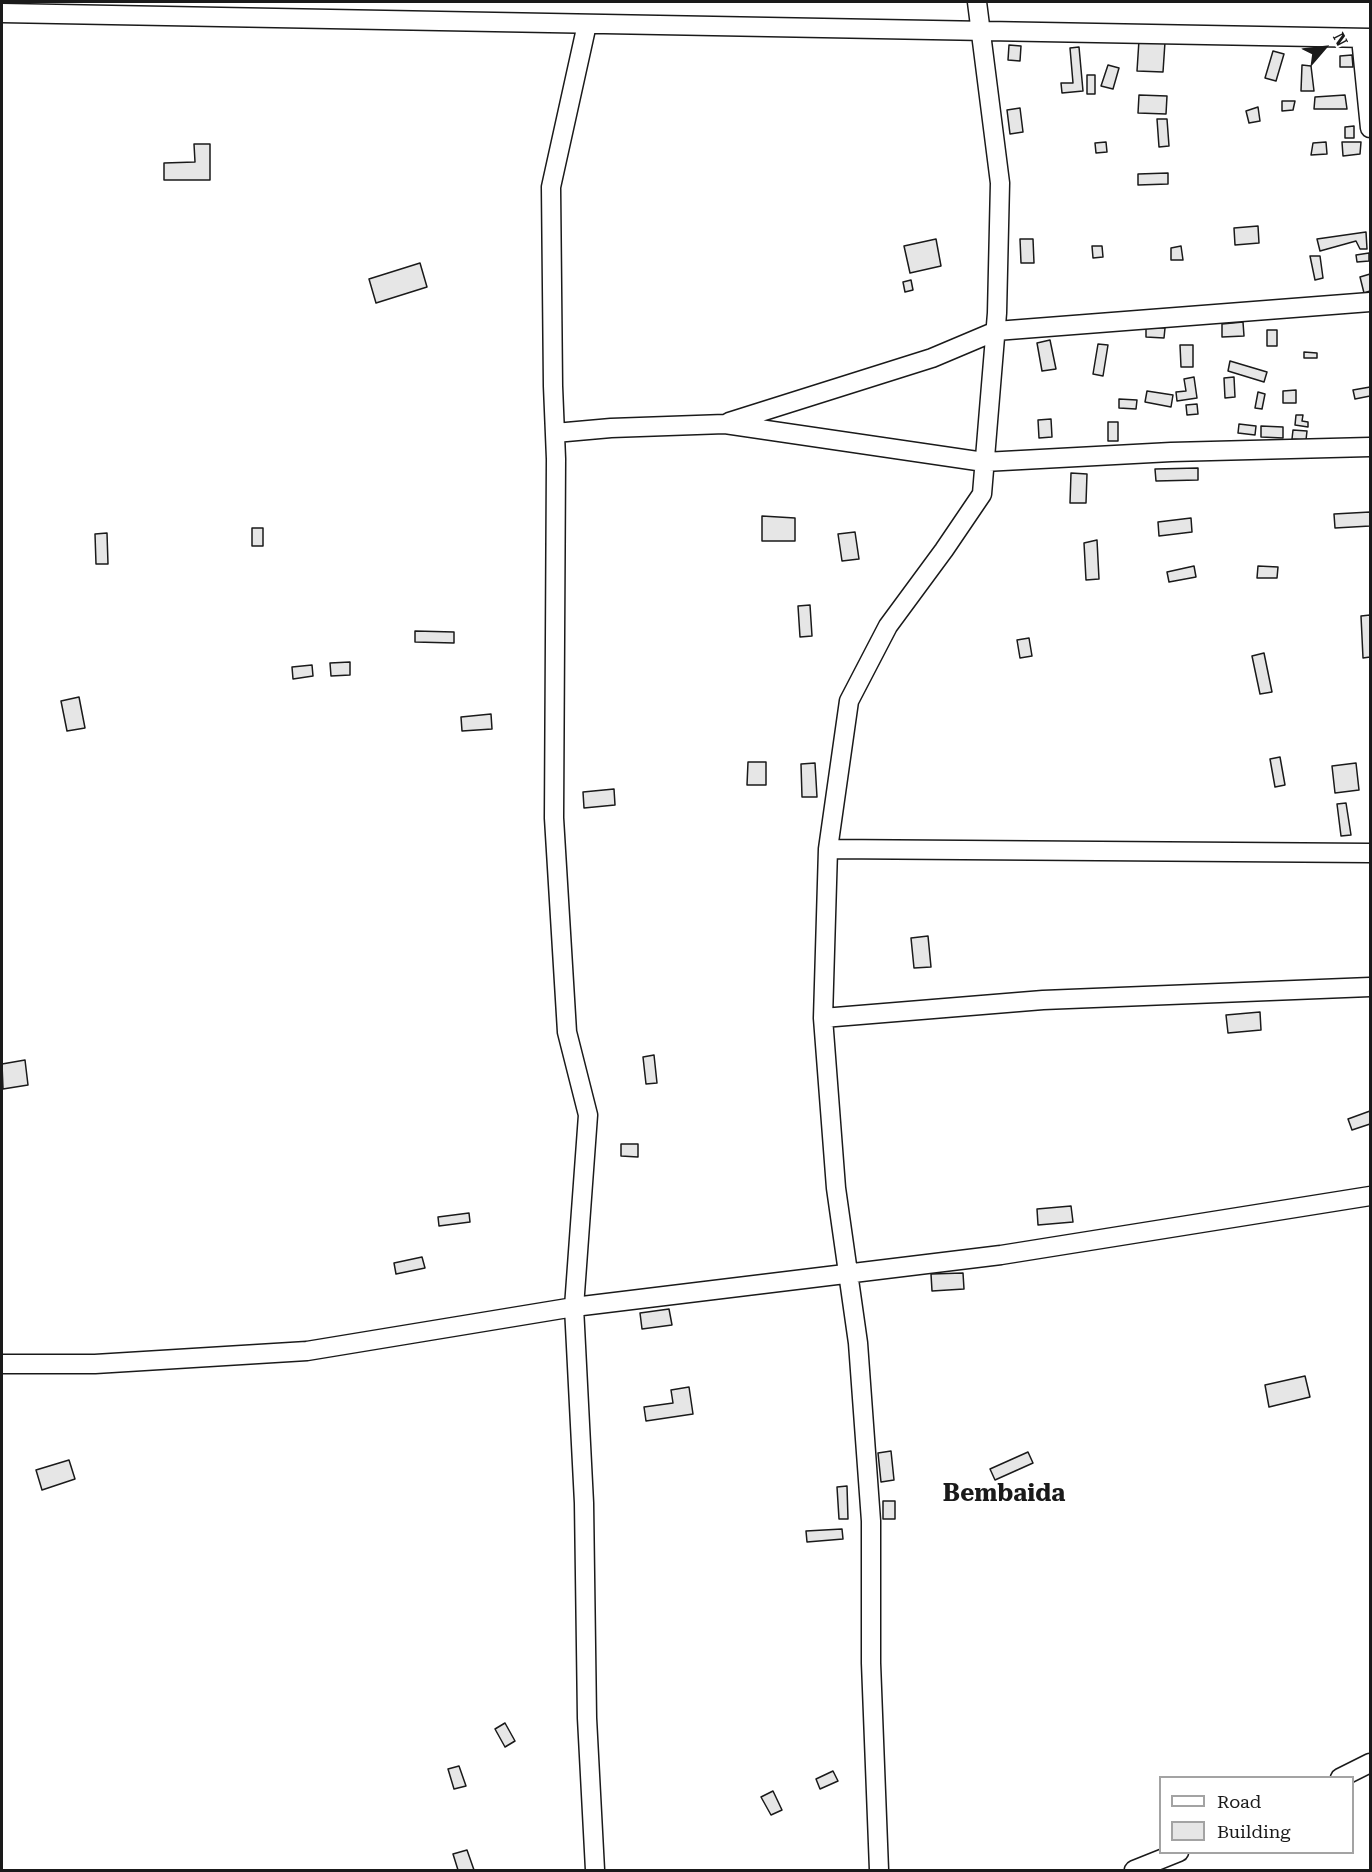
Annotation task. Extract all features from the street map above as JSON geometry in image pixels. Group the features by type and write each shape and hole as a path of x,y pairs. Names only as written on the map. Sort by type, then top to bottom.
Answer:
{"street":[{"path":"879,1870 871,1664 871,1521 858,1343 836,1188 823,1018 828,849 849,701 888,626 982,494 996,332 1000,183 977,2"},
{"path":"2,13 1366,38 1371,128"},
{"path":"587,24 551,187 556,638 554,818 567,1032 588,1115 574,1307 584,1503 587,1718 596,1870"},
{"path":"725,424 932,358 996,332 1371,302"},
{"path":"555,433 611,428 725,424 984,462 1171,452 1371,447"},
{"path":"828,849 1371,853"},
{"path":"823,1018 1043,999 1371,987"},
{"path":"2,1364 95,1364 307,1351 574,1307 1001,1255 1371,1196"},
{"path":"1344,1776 1371,1763"},
{"path":"1134,1870 1174,1854"}],"building":[{"path":"1139,40 1165,42 1163,72 1137,71"},
{"path":"1009,45 1021,46 1020,61 1008,60"},
{"path":"1079,47 1083,91 1062,93 1061,83 1073,83 1070,48"},
{"path":"1273,51 1284,54 1276,81 1265,78"},
{"path":"1352,55 1353,67 1340,67 1340,56"},
{"path":"1108,65 1119,68 1113,89 1101,86"},
{"path":"1302,65 1311,66 1314,91 1301,91"},
{"path":"1087,75 1095,75 1095,94 1087,94"},
{"path":"1139,95 1167,96 1166,114 1138,113"},
{"path":"1345,95 1347,109 1314,109 1315,97"},
{"path":"1282,101 1295,101 1293,110 1282,111"},
{"path":"1258,107 1260,121 1249,123 1246,111"},
{"path":"1020,108 1023,132 1010,134 1007,110"},
{"path":"1157,119 1167,119 1169,146 1159,147"},
{"path":"1354,126 1354,138 1345,138 1345,127"},
{"path":"1106,142 1107,152 1096,153 1095,143"},
{"path":"1326,142 1327,154 1311,155 1313,143"},
{"path":"1342,142 1361,142 1360,154 1343,156"},
{"path":"194,144 210,144 210,180 164,180 164,163 195,162"},
{"path":"1168,173 1168,184 1138,185 1138,174"},
{"path":"1258,226 1259,243 1235,245 1234,228"},
{"path":"1366,232 1367,249 1360,249 1356,241 1320,251 1317,239"},
{"path":"936,239 941,266 910,273 904,246"},
{"path":"1020,239 1033,239 1034,263 1021,263"},
{"path":"1092,246 1102,246 1103,257 1093,258"},
{"path":"1181,246 1183,260 1171,260 1171,248"},
{"path":"1369,253 1369,261 1357,262 1356,255"},
{"path":"1310,256 1320,256 1323,278 1315,280"},
{"path":"420,263 427,287 376,303 369,279"},
{"path":"1370,274 1370,291 1364,293 1360,277"},
{"path":"911,280 913,290 905,292 903,282"},
{"path":"1243,322 1244,336 1222,337 1222,324"},
{"path":"1146,327 1165,328 1164,338 1146,337"},
{"path":"1267,330 1277,330 1277,346 1267,346"},
{"path":"1050,340 1056,369 1042,371 1037,343"},
{"path":"1098,344 1108,345 1103,376 1093,374"},
{"path":"1180,345 1193,345 1193,367 1181,367"},
{"path":"1304,352 1317,353 1317,358 1304,358"},
{"path":"1230,361 1267,372 1264,382 1228,371"},
{"path":"1194,377 1197,398 1177,401 1176,392 1186,391 1184,379"},
{"path":"1234,377 1235,397 1225,398 1224,378"},
{"path":"1370,387 1370,396 1355,399 1353,390"},
{"path":"1296,390 1296,403 1283,403 1283,391"},
{"path":"1147,391 1173,395 1171,407 1145,402"},
{"path":"1258,392 1265,394 1262,409 1255,408"},
{"path":"1119,399 1137,400 1136,409 1119,408"},
{"path":"1197,404 1198,414 1187,415 1186,405"},
{"path":"1296,415 1303,415 1302,421 1308,422 1308,427 1295,425"},
{"path":"1051,419 1052,437 1039,438 1038,420"},
{"path":"1108,422 1118,422 1118,441 1108,441"},
{"path":"1239,424 1256,426 1255,435 1238,433"},
{"path":"1261,426 1283,427 1283,438 1261,437"},
{"path":"1293,430 1307,431 1306,440 1292,439"},
{"path":"1198,468 1198,480 1156,481 1155,469"},
{"path":"1071,473 1087,474 1086,503 1070,503"},
{"path":"1370,512 1370,526 1335,528 1334,514"},
{"path":"762,516 795,518 795,541 762,541"},
{"path":"1191,518 1192,532 1159,536 1158,522"},
{"path":"252,528 263,528 263,546 252,546"},
{"path":"855,532 859,559 842,561 838,534"},
{"path":"107,533 108,564 96,564 95,534"},
{"path":"1097,540 1099,579 1086,580 1084,543"},
{"path":"1194,566 1196,577 1169,582 1167,572"},
{"path":"1258,566 1278,567 1277,578 1257,578"},
{"path":"810,605 812,636 800,637 798,606"},
{"path":"1370,615 1370,657 1363,658 1361,616"},
{"path":"415,631 454,632 454,643 415,642"},
{"path":"1029,638 1032,656 1020,658 1017,640"},
{"path":"1264,653 1272,692 1260,694 1252,656"},
{"path":"350,662 350,675 331,676 330,663"},
{"path":"312,665 313,676 293,679 292,667"},
{"path":"79,697 85,728 67,731 61,701"},
{"path":"491,714 492,729 462,731 461,717"},
{"path":"1280,757 1285,785 1275,787 1270,759"},
{"path":"748,762 766,762 766,785 747,785"},
{"path":"815,763 817,797 802,797 801,764"},
{"path":"1356,763 1359,790 1335,793 1332,766"},
{"path":"614,789 615,805 584,808 583,792"},
{"path":"1346,803 1351,835 1341,836 1337,804"},
{"path":"928,936 931,967 914,968 911,938"},
{"path":"1260,1012 1261,1030 1228,1033 1226,1015"},
{"path":"654,1055 657,1083 646,1084 643,1057"},
{"path":"25,1060 28,1085 3,1089 2,1064"},
{"path":"1370,1111 1370,1124 1352,1130 1348,1119"},
{"path":"621,1144 638,1144 638,1157 621,1156"},
{"path":"1071,1206 1073,1222 1038,1225 1037,1209"},
{"path":"469,1213 470,1222 439,1226 438,1217"},
{"path":"422,1257 425,1268 396,1274 394,1263"},
{"path":"963,1273 964,1289 932,1291 931,1274"},
{"path":"669,1309 672,1325 642,1329 640,1313"},
{"path":"1305,1376 1310,1397 1269,1407 1265,1385"},
{"path":"689,1387 693,1414 646,1421 644,1407 673,1403 671,1390"},
{"path":"891,1451 894,1480 881,1482 878,1453"},
{"path":"1028,1452 1033,1463 995,1480 990,1469"},
{"path":"69,1460 75,1479 42,1490 36,1470"},
{"path":"847,1486 848,1519 839,1519 837,1487"},
{"path":"883,1501 895,1501 895,1519 883,1519"},
{"path":"842,1529 843,1539 807,1542 806,1531"},
{"path":"505,1723 515,1741 505,1747 495,1729"},
{"path":"459,1766 466,1786 454,1789 448,1769"},
{"path":"833,1771 838,1781 820,1789 816,1779"},
{"path":"773,1791 782,1810 771,1815 761,1797"},
{"path":"467,1850 474,1870 458,1870 453,1854"}],"district":[{"name":"Bembaida","path":"1004,1494"}]}
